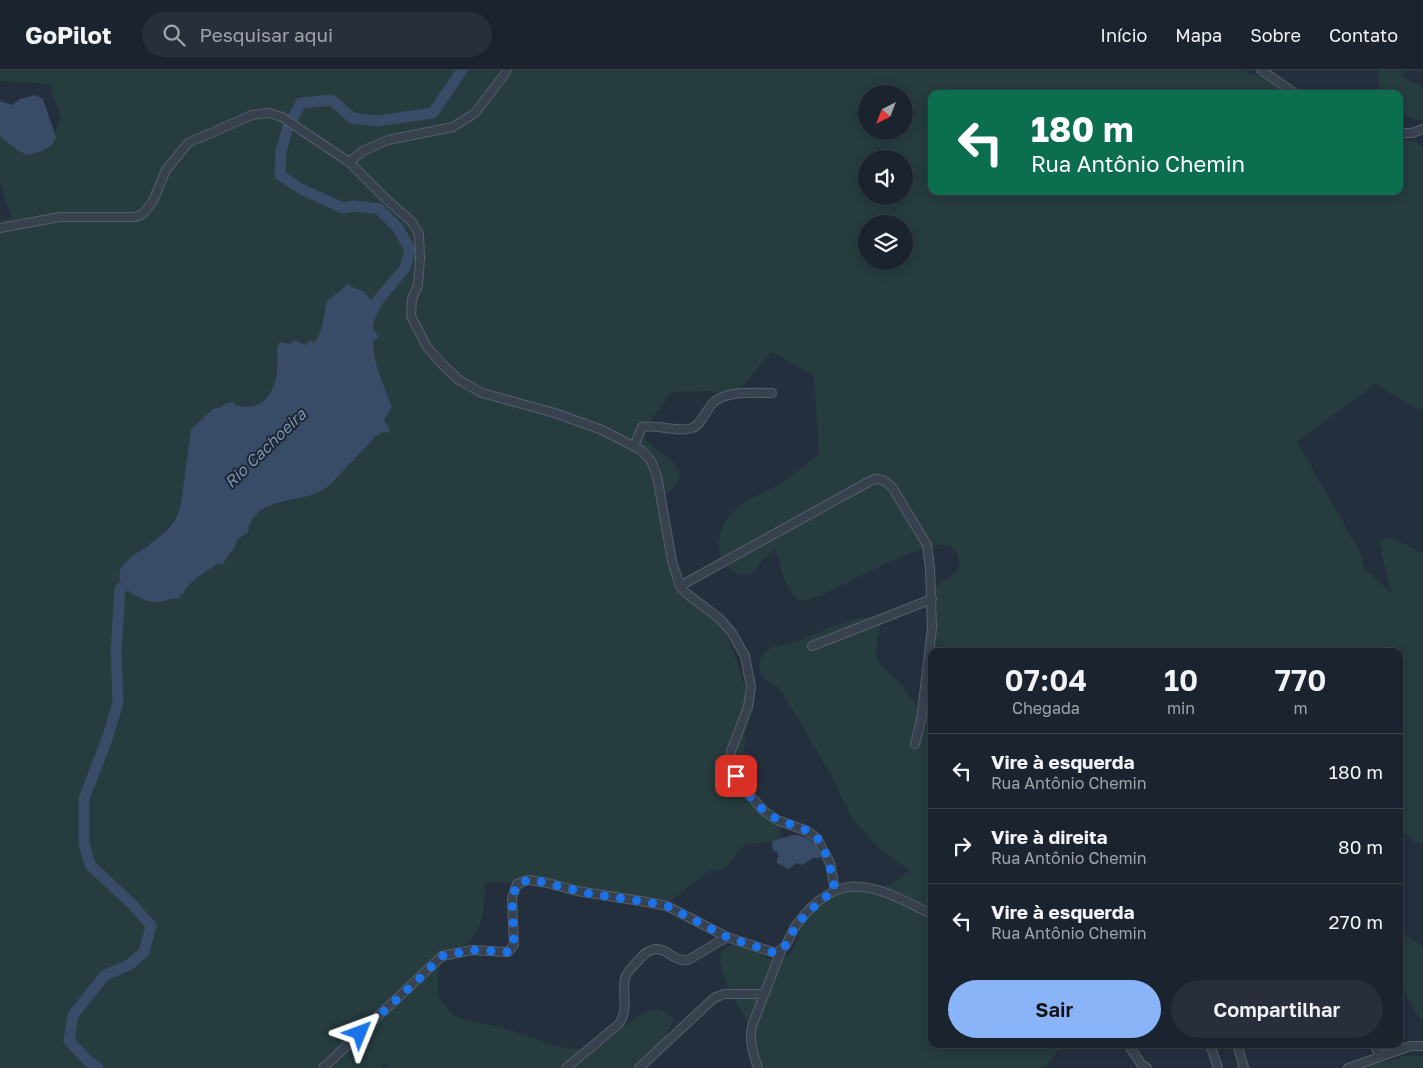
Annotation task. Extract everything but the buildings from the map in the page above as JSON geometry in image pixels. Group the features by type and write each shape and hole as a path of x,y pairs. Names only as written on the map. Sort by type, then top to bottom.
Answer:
{"street":[{"path":"350,162 363,151 388,140 453,128 475,113 506,70"},
{"path":"1261,70 1290,90"},
{"path":"0,228 60,218 135,218 143,214 153,201 166,170 188,143 252,115 269,113 288,121 350,162 385,198 412,222 419,234 418,284 412,299 411,316 427,347 442,364 459,380 482,393 555,413 602,430 641,450 651,461 658,476 672,560 680,586 697,603 726,626 745,656 751,687 748,707 731,751 736,776 742,786 764,811 777,820 807,831 817,838 830,863 835,890"},
{"path":"1403,133 1412,133 1423,129"},
{"path":"634,446 642,427 690,429 699,423 717,400 747,392 772,394"},
{"path":"680,586 877,478 886,481 892,487 927,546 932,599 932,628 929,648"},
{"path":"812,646 932,599"},
{"path":"915,744 921,720 928,656"},
{"path":"323,1068 442,956 472,950 508,952 514,945 512,898 517,884 528,880 586,893 667,906 727,937 775,953 781,951"},
{"path":"758,1068 751,1047 750,1036 752,1026 781,951 785,947 796,924 819,901 835,890 859,886 890,893 928,912"},
{"path":"566,1068 623,1019 625,1013 625,979 643,955 650,950 661,949 683,961 688,960 727,937"},
{"path":"639,1068 714,998 724,994 765,994"},
{"path":"1348,1068 1411,1046 1423,1046"},
{"path":"1131,1048 1147,1068"},
{"path":"1211,1048 1218,1068"},
{"path":"1238,1048 1244,1068"},
{"path":"1376,1048 1380,1056"}],"green space":[{"path":"0,70 1241,70 1283,83 1293,90 928,90 928,195 1403,195 1403,139 1417,143 1423,148 1423,410 1412,406 1375,384 1297,442 1361,554 1364,569 1392,593 1380,542 1385,538 1390,538 1423,553 1423,844 1413,840 1403,831 1403,648 928,648 928,1048 1059,1048 1048,1065 1041,1068 760,1068 753,1034 726,983 721,962 721,951 730,946 738,945 745,946 774,960 781,959 787,956 795,946 804,919 808,914 833,895 846,887 888,885 898,880 909,870 880,849 852,819 832,777 784,695 777,687 763,677 759,670 761,657 767,650 773,647 799,641 828,628 860,618 876,620 880,627 876,656 880,665 902,685 921,713 929,594 936,585 954,573 959,566 958,556 952,547 946,545 935,546 903,556 821,595 808,600 798,600 789,589 775,549 763,559 751,574 741,575 734,572 723,562 719,548 720,534 731,514 744,503 776,487 819,454 814,376 772,352 739,390 724,393 713,391 672,392 641,432 679,471 677,483 660,499 670,552 687,595 718,624 726,635 735,656 745,688 748,710 740,787 779,826 781,831 780,837 772,841 744,845 728,865 721,870 709,871 672,900 663,901 629,894 609,894 553,881 485,883 483,914 478,930 469,942 453,951 439,965 438,996 456,1016 465,1020 504,1028 563,1047 576,1049 600,1045 645,1012 664,1011 673,1019 667,1033 657,1046 634,1068 389,1068 384,1064 380,1068 0,1068 0,222 12,217 0,184 0,124 52,139 61,118 50,84 0,81","holes":["372,307 373,353 392,407 296,500 271,505 254,516 218,564 198,577 175,598 138,551 165,531 175,519 181,503 191,429 224,407 256,404 268,398 275,381 276,366 316,342 322,328 324,311"]},
{"path":"1380,70 1403,70 1401,76 1423,87 1423,120 1411,118 1403,113 1403,90 1380,90 1378,79"},
{"path":"1403,933 1423,947 1423,1021 1415,1012 1403,989"},
{"path":"1407,1055 1423,1056 1423,1068 1357,1068 1395,1059"}],"water":[{"path":"35,95 43,99 56,137 51,145 40,152 27,155 17,150 0,136 0,101 12,105 20,99"},
{"path":"349,284 363,291 372,301 372,311 377,315 373,326 379,337 373,341 373,350 379,374 392,407 384,420 389,428 389,432 380,433 380,435 375,436 355,460 323,490 278,503 258,513 251,521 248,533 238,538 234,549 228,555 223,565 219,563 199,576 180,595 179,599 154,602 133,594 120,580 121,568 130,558 163,533 178,514 191,429 213,409 222,407 224,404 233,402 235,405 248,407 259,404 266,398 272,390 275,380 277,347 280,342 291,344 294,340 306,345 309,340 314,343 321,328 327,301"},
{"path":"793,835 803,836 815,844 820,858 813,858 802,865 797,863 788,869 777,863 777,857 779,857 777,852 773,851 772,841"}],"waterway":[{"name":"Rio Cachoeira","path":"366,324 378,300 405,268 410,250 398,228 379,209 354,206 343,208 301,189 280,175 281,151 288,127 301,103 332,100 352,118 377,121 433,113 462,70"},
{"name":"Rio Cachoeira","path":"98,1068 87,1060 69,1041 73,1015 105,975 129,965 144,952 151,926 132,904 90,865 84,843 84,799 107,739 118,703 116,652 120,589 129,583 137,582"}],"route":[{"path":"360,1033 442,956 472,950 508,952 514,945 512,898 517,884 528,880 605,897 667,906 727,937 775,953 781,951 785,947 796,924 819,901 835,890 830,863 817,838 807,831 777,820 764,811 742,786 736,776"}]}
